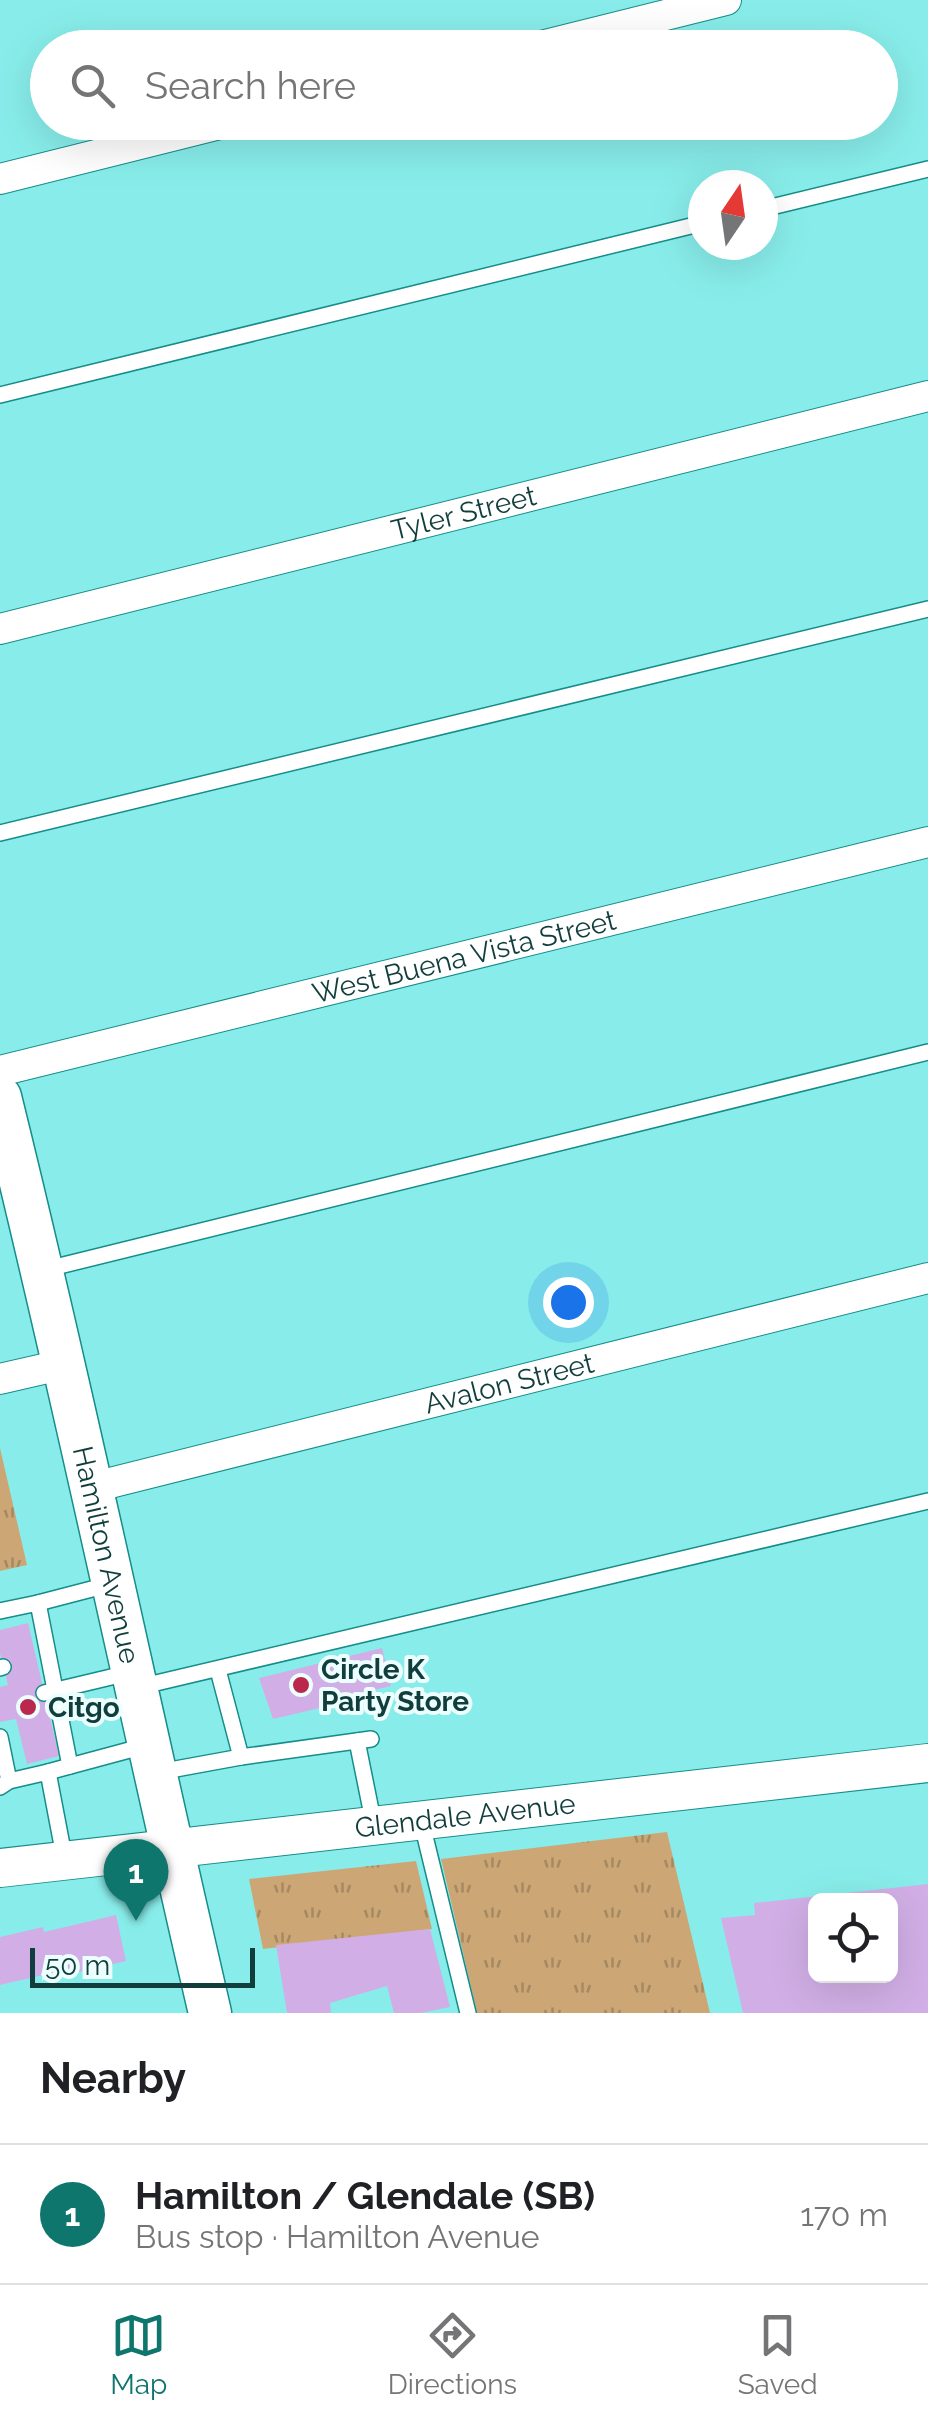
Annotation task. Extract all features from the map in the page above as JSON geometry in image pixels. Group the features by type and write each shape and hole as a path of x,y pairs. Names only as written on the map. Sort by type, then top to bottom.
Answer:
{"main road":[{"name":"Hamilton Avenue","path":"0,1097 66,1364 90,1488 210,2013"}],"street":[{"path":"605,30 726,0"},
{"path":"0,178 155,140"},
{"name":"Tyler Street","path":"0,629 928,396"},
{"name":"West Buena Vista Street","path":"0,1070 928,842"},
{"name":"Avalon Street","path":"90,1488 928,1278"},
{"path":"0,1378 66,1364"},
{"name":"Glendale Avenue","path":"0,1868 928,1763"}],"lane":[{"path":"778,205 928,168"},
{"path":"0,395 688,228"},
{"path":"0,833 928,609"},
{"path":"42,1270 928,1052"},
{"path":"50,1692 218,1670 928,1501"},
{"path":"0,1612 112,1584"},
{"path":"38,1602 42,1658 70,1766"},
{"path":"218,1670 241,1757"},
{"path":"19,1733 0,1737 4,1784 70,1766 241,1757 364,1740 374,1825"},
{"path":"48,1772 65,1860"},
{"path":"421,1820 468,2013"}],"green space":[{"path":"0,1448 27,1565 0,1571"},
{"path":"667,1832 710,2013 477,2013 441,1859"},
{"path":"416,1861 432,1929 263,1949 249,1879"}],"building":[{"path":"28,1623 59,1756 27,1764 16,1719 0,1722 0,1687 8,1685 0,1653 0,1630"},
{"path":"382,1648 391,1686 273,1719 259,1678"},
{"path":"928,1884 928,2013 743,2013 721,1918 755,1915 754,1903 808,1897 808,1983 898,1983 898,1893 846,1893"},
{"path":"116,1915 126,1961 0,1985 0,1937 43,1927 44,1932"},
{"path":"430,1929 450,2007 394,2013 387,1986 330,2003 331,2013 287,2013 276,1945"}],"place":[{"name":"Circle K Party Store","path":"301,1685"},
{"name":"Citgo","path":"28,1707"},
{"name":"Hamilton / Glendale (SB)","path":"136,1921"}]}
